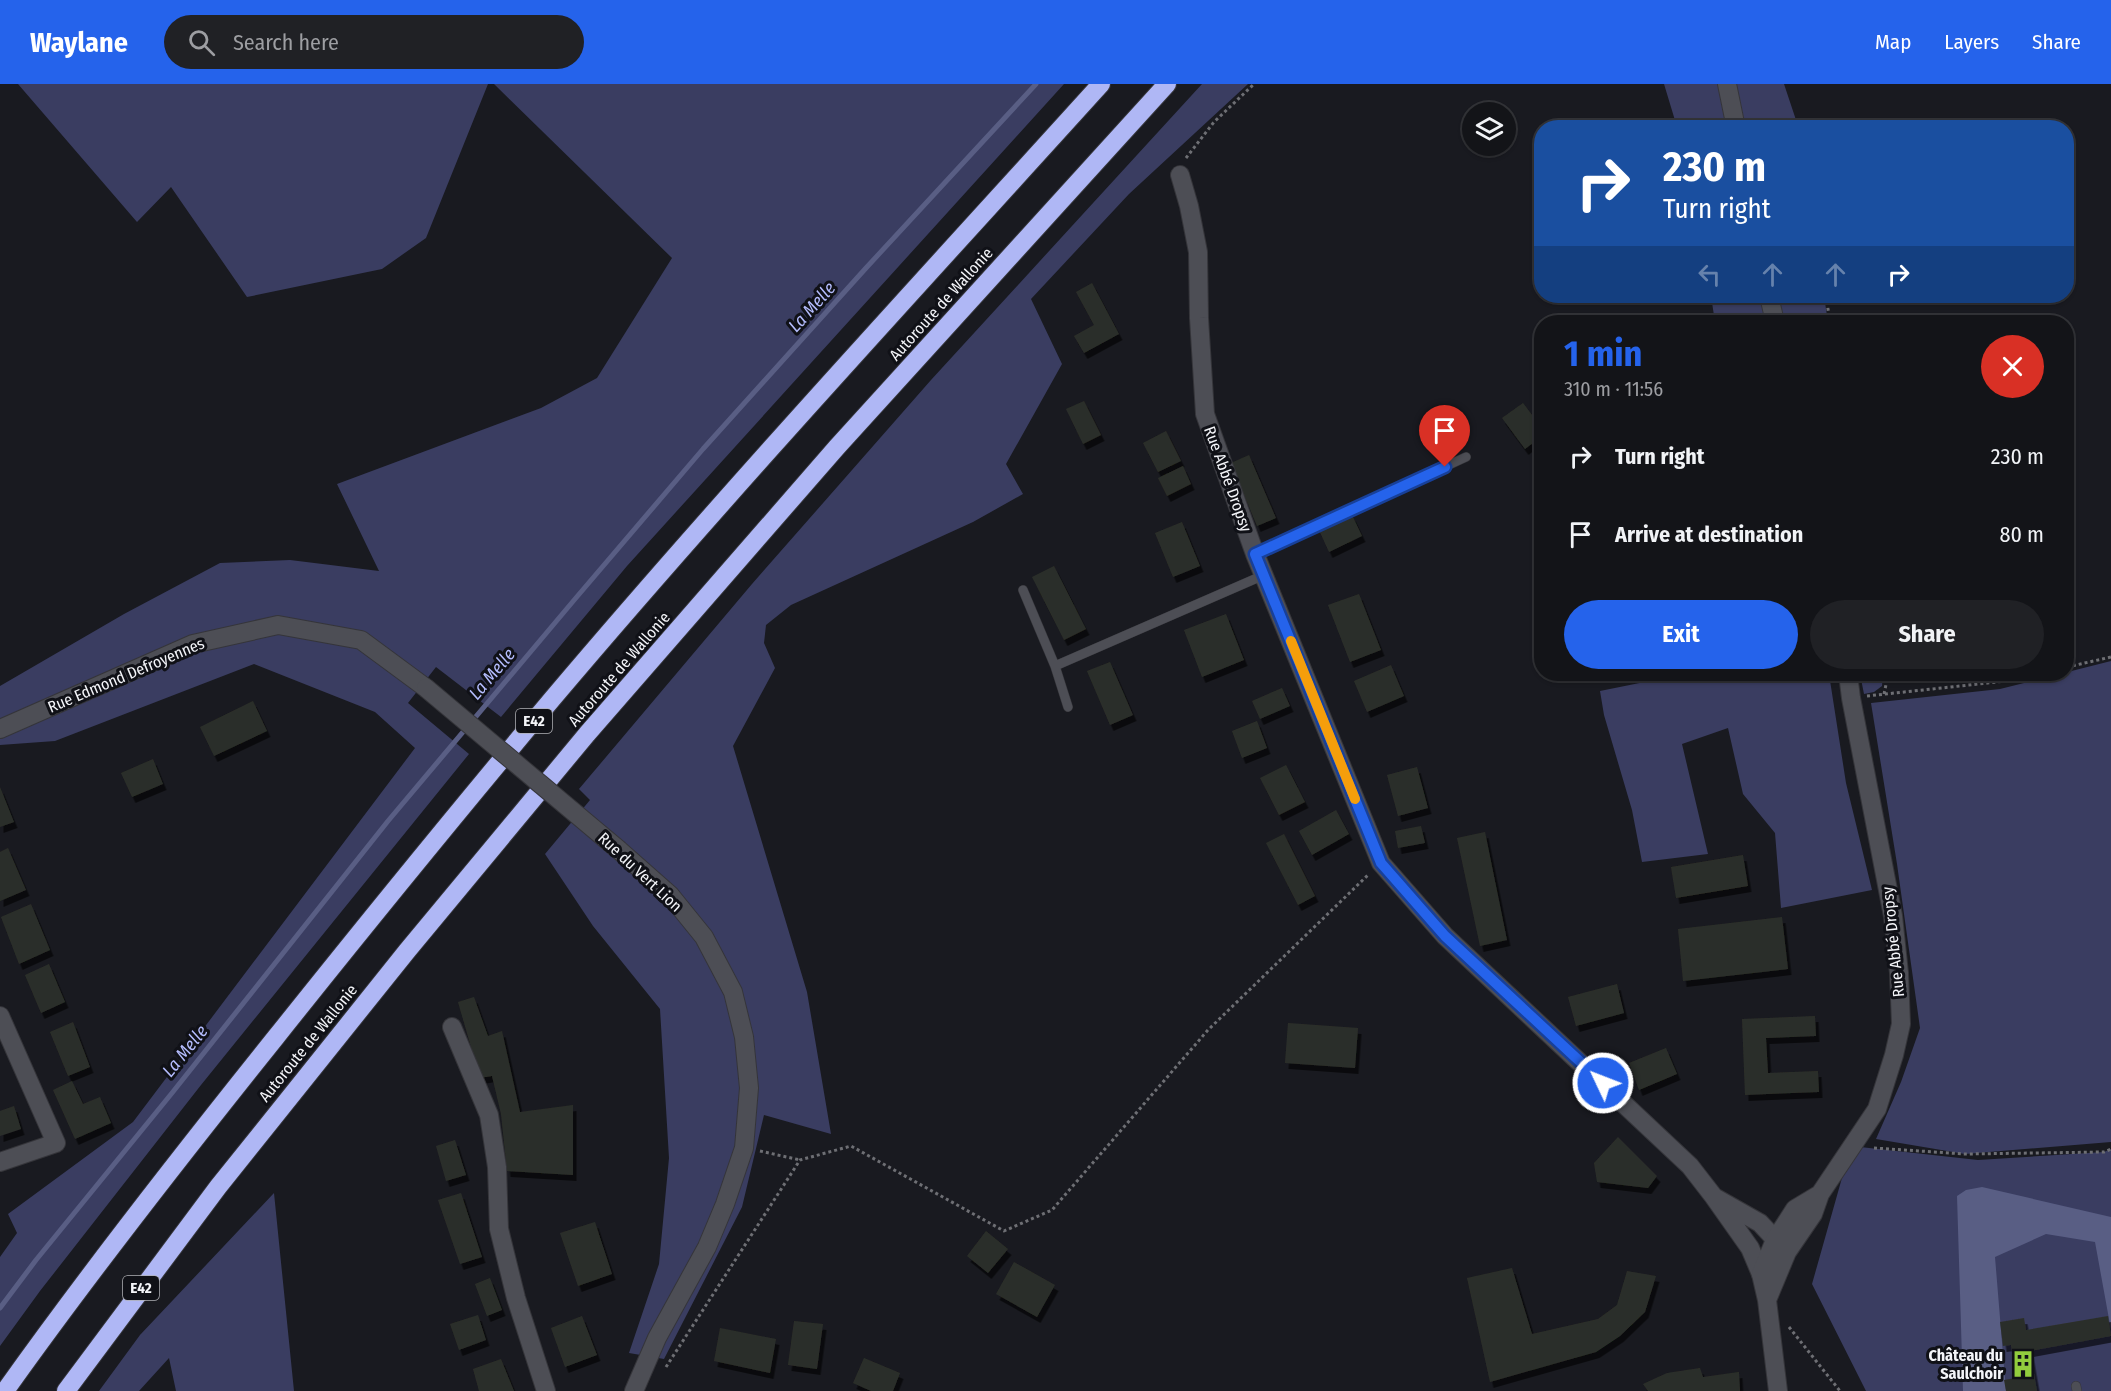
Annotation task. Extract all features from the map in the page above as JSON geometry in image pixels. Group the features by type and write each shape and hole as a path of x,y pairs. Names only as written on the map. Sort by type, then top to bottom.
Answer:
{"highway":[{"name":"Autoroute de Wallonie","path":"5,1391 58,1316 178,1159 367,922 548,705 801,415 1101,84"},
{"name":"Autoroute de Wallonie","path":"66,1391 218,1187 407,951 587,734 837,447 1167,84"}],"street":[{"path":"1727,84 1734,120"},
{"name":"Rue Abbé Dropsy","path":"1180,176 1190,206 1198,252 1199,318 1205,414 1255,554 1381,863 1445,936 1690,1166 1714,1197 1750,1248 1761,1274 1767,1300 1778,1391"},
{"name":"Rue Edmond Defroyennes","path":"0,729 193,644 278,624 361,640"},
{"name":"Rue du Vert Lion","path":"361,640 426,688 619,850 669,895 704,937 733,992 744,1037 749,1088 744,1148 725,1204 707,1246 657,1338 634,1391"},
{"name":"Rue Abbé Dropsy","path":"1761,1274 1781,1246 1813,1214 1820,1194 1877,1109 1901,1024 1893,916 1849,681"},
{"path":"0,1016 56,1143 0,1162"},
{"path":"452,1027 489,1116 497,1167 499,1229 516,1298 546,1391"},
{"name":"Rue Abbé Dropsy","path":"1714,1197 1760,1223 1781,1246"},
{"name":"Rue Abbé Dropsy","path":"1767,1300 1781,1246"}],"lane":[{"path":"1255,554 1466,457"},
{"path":"1054,666 1264,575"},
{"path":"1023,590 1068,707"}],"path":[{"path":"1180,176 1187,156 1214,123 1254,84"},
{"path":"2074,666 2111,657"},
{"path":"1884,694 1887,681"},
{"path":"1851,698 2006,681"},
{"path":"744,1148 800,1160 851,1146 1004,1231 1052,1210 1208,1030 1381,863"},
{"path":"1851,1146 1965,1154 2104,1152 2111,1149"},
{"path":"663,1372 800,1160"},
{"path":"1789,1327 1840,1391"}],"shaded area":[{"path":"18,84 488,84 426,238 382,269 247,297 171,187 137,222"},
{"path":"494,84 1064,84 627,566 501,717 436,667 408,703 469,754 201,1085 40,1291 0,1346 0,1257 17,1233 8,1214 133,1122 415,748 375,712 254,664 55,741 0,745 0,686 124,614 220,563 290,560 379,571 337,484 541,408 597,378 672,258"},
{"path":"1202,84 1248,84 1129,194 1031,299 1062,364 1006,464 1023,494 973,522 791,605 766,625 764,643 775,668 733,746 807,992 831,1134 764,1115 742,1207 664,1359 629,1353 659,1264 669,1158 660,1009 593,926 545,854 590,800 579,789 752,584 931,380"},
{"path":"1664,84 1784,84 1796,120 1675,120"},
{"path":"1712,303 1825,303 1827,315 1714,315"},
{"path":"2111,661 2111,1142 1965,1154 1876,1139 1901,1082 1920,1028 1871,703 2000,689 2032,681 2074,681 2074,670"},
{"path":"1649,681 1830,681 1846,783 1872,890 1781,908 1775,833 1743,794 1728,728 1682,744 1708,854 1642,862 1632,810 1604,715 1600,691"},
{"path":"1861,681 1882,681 1882,686 1874,692 1864,694"},
{"path":"1851,1146 1978,1160 2104,1152 2111,1149 2111,1391 1866,1391 1812,1284"},
{"path":"1982,1187 2111,1217 2111,1330 2095,1242 2046,1234 1995,1257 2006,1391 1963,1391 1957,1196 1966,1190"},
{"path":"274,1193 294,1391 176,1391 169,1358 139,1391 99,1391 140,1335"}],"building":[{"path":"1092,283 1119,334 1084,353 1074,336 1094,325 1076,292"},
{"path":"1084,401 1101,435 1083,444 1066,409"},
{"path":"1523,403 1534,417 1534,442 1525,449 1502,418"},
{"path":"1166,431 1181,461 1158,472 1143,443"},
{"path":"1249,455 1276,518 1257,526 1231,463"},
{"path":"1183,466 1191,484 1167,496 1158,478"},
{"path":"1352,515 1362,536 1329,552 1319,530"},
{"path":"1182,522 1200,566 1173,577 1155,533"},
{"path":"1054,566 1086,629 1064,640 1032,577"},
{"path":"1359,594 1381,650 1350,662 1328,605"},
{"path":"1226,614 1244,660 1202,677 1184,630"},
{"path":"1110,662 1133,715 1110,725 1087,671"},
{"path":"1391,665 1404,696 1367,712 1354,681"},
{"path":"1282,688 1290,706 1260,719 1252,701"},
{"path":"253,701 267,731 214,756 200,727"},
{"path":"1257,721 1267,748 1242,758 1232,731"},
{"path":"153,759 163,784 132,797 121,773"},
{"path":"1286,765 1305,802 1279,815 1260,778"},
{"path":"1417,767 1428,808 1398,816 1387,775"},
{"path":"0,787 14,822 0,827"},
{"path":"1336,810 1349,834 1312,855 1299,831"},
{"path":"1421,826 1425,843 1398,848 1395,831"},
{"path":"1485,832 1507,940 1480,946 1457,838"},
{"path":"1284,834 1315,896 1298,905 1266,843"},
{"path":"8,848 26,890 0,901 0,852"},
{"path":"1743,855 1748,886 1676,898 1671,867"},
{"path":"31,904 50,950 19,964 1,917"},
{"path":"1782,917 1788,969 1683,981 1678,929"},
{"path":"49,964 65,1002 41,1013 25,975"},
{"path":"1617,984 1624,1013 1576,1026 1568,997"},
{"path":"474,997 488,1036 502,1031 520,1112 573,1105 573,1175 507,1171 501,1114 492,1076 480,1078 458,1002"},
{"path":"1815,1016 1816,1036 1766,1038 1768,1073 1818,1071 1819,1092 1745,1095 1742,1019"},
{"path":"73,1022 90,1067 68,1076 50,1032"},
{"path":"1288,1023 1358,1028 1355,1068 1285,1063"},
{"path":"1666,1048 1677,1074 1639,1090 1629,1063"},
{"path":"72,1081 83,1104 100,1097 111,1123 75,1139 53,1090"},
{"path":"14,1106 21,1129 0,1136 0,1111"},
{"path":"1618,1137 1657,1176 1648,1188 1597,1182 1594,1163"},
{"path":"455,1140 466,1175 446,1181 436,1146"},
{"path":"461,1193 482,1257 460,1264 438,1200"},
{"path":"595,1222 612,1274 578,1286 560,1233"},
{"path":"986,1231 1008,1249 988,1273 967,1256"},
{"path":"1014,1262 1055,1285 1037,1317 996,1294"},
{"path":"1512,1268 1532,1334 1598,1319 1617,1305 1627,1271 1656,1276 1645,1312 1620,1336 1596,1352 1490,1382 1467,1278"},
{"path":"490,1278 502,1310 487,1316 475,1284"},
{"path":"478,1315 486,1340 459,1350 450,1324"},
{"path":"582,1316 597,1355 565,1367 551,1328"},
{"name":"Château du Saulchoir","path":"2108,1316 2111,1336 2030,1351 2037,1391 2006,1391 2004,1380 2016,1378 2011,1345 2003,1346 2000,1322 2024,1318 2026,1330"},
{"path":"794,1321 823,1324 817,1369 788,1365"},
{"path":"720,1328 776,1339 770,1373 714,1361"},
{"path":"864,1358 900,1373 893,1391 871,1391 853,1383"},
{"path":"501,1359 514,1391 479,1391 473,1369"},
{"path":"1700,1368 1703,1377 1739,1372 1740,1391 1648,1391 1643,1384 1667,1373"}],"waterway":[{"name":"La Melle","path":"0,1308 388,821 575,599 703,449 1036,84"}],"slow traffic":[{"path":"1291,641 1355,799"}],"place":[{"name":"Château du Saulchoir","path":"2023,1364"}],"route":[{"path":"1445,467 1255,554 1381,863 1445,936 1603,1083"}]}
